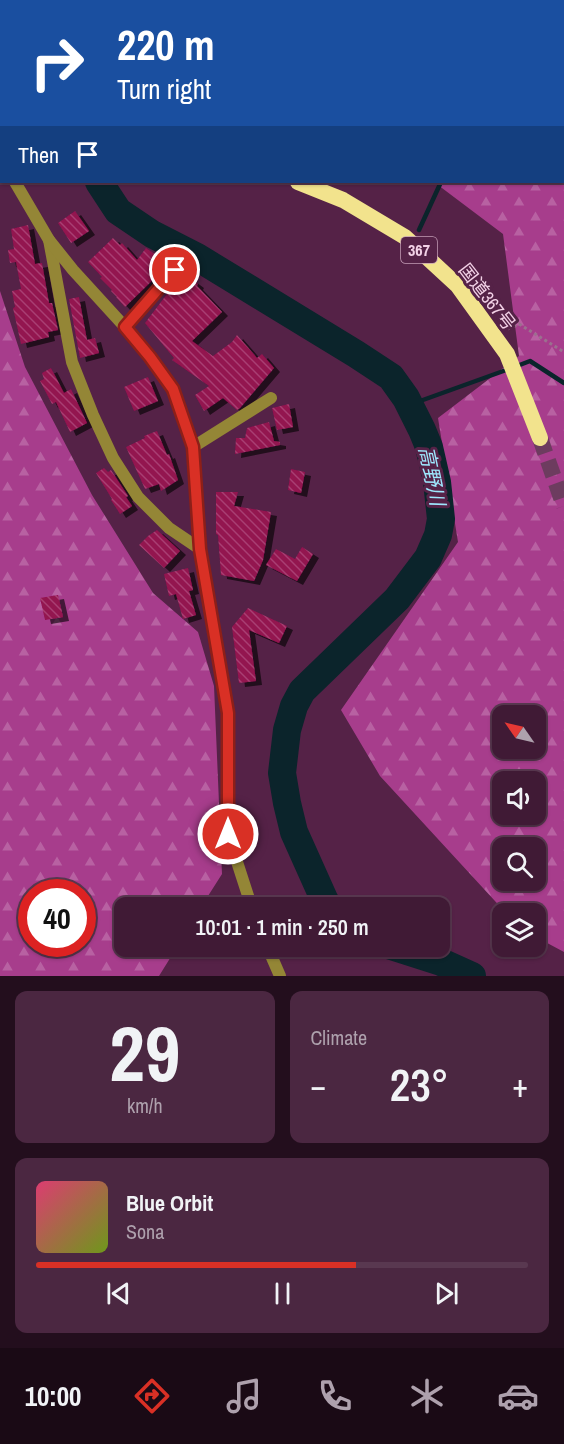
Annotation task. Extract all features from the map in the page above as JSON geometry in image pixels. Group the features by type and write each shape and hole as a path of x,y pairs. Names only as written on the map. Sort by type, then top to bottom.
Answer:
{"highway":[{"name":"国道367号","path":"300,183 343,200 405,237 458,286 508,358 540,438"}],"street":[{"path":"16,183 49,240 150,357 173,389 193,447 200,549 228,713 228,834 248,897"},
{"path":"49,240 72,362 113,458 138,497 169,528 200,549"},
{"path":"125,327 175,270"},
{"path":"193,447 271,398"},
{"path":"272,957 280,976"}],"path":[{"path":"493,336 519,324 564,352"}],"green space":[{"path":"435,183 564,183 564,952 546,942 546,903 497,903 380,776 341,710 458,542 438,418 519,356 503,234"},
{"path":"0,291 25,367 92,495 153,593 198,632 214,686 222,874 207,897 114,897 114,957 171,957 159,976 0,976"}],"building":[{"path":"75,211 89,231 71,243 58,223"},
{"path":"28,225 35,264 42,263 49,303 52,303 58,330 48,332 49,337 21,344 13,308 15,307 12,291 21,289 16,262 10,263 8,250 14,249 11,229"},
{"path":"113,238 120,245 122,243 137,260 146,248 169,264 125,307 88,262"},
{"path":"183,273 198,284 197,286 222,312 192,341 213,356 232,342 237,335 257,358 262,354 274,368 237,410 223,398 204,411 195,395 209,386 172,360 174,358 145,323"},
{"path":"79,297 87,340 95,338 99,353 80,358 69,299"},
{"path":"51,368 64,393 71,389 87,423 70,432 56,402 52,404 40,381 44,379 42,373"},
{"path":"148,377 158,401 134,411 124,387"},
{"path":"289,404 293,427 277,430 272,408"},
{"path":"269,422 274,441 280,442 280,445 235,454 236,438 245,438 247,428"},
{"path":"157,431 167,455 169,454 178,480 161,491 159,484 145,489 126,447"},
{"path":"104,468 108,472 111,470 132,506 120,514 96,473"},
{"path":"291,469 305,472 301,493 288,490"},
{"path":"216,492 238,492 234,506 271,512 263,560 254,581 221,575 218,535 216,534"},
{"path":"157,530 180,551 164,568 139,545"},
{"path":"302,547 313,554 297,581 266,565 276,549 295,559"},
{"path":"188,568 193,590 189,591 196,615 183,619 176,594 169,596 164,574"},
{"path":"58,595 63,617 45,620 40,598"},
{"path":"248,608 287,626 279,643 249,630 256,681 239,683 232,627"}],"waterway":[{"name":"高野川","path":"100,183 118,211 152,234 197,257 391,377 406,398 429,447 437,482 441,519 438,535 428,558 397,599 302,691 294,706 287,730 282,773 287,803 294,832 323,897"},
{"path":"419,230 441,183"},
{"path":"517,366 530,361 564,383"},
{"path":"409,405 509,369"},
{"name":"高野川","path":"425,957 472,976"}],"tunnel":[{"path":"540,438 564,506"}],"route":[{"path":"175,270 125,327 173,389 193,447 200,549 228,713 228,834"}]}
